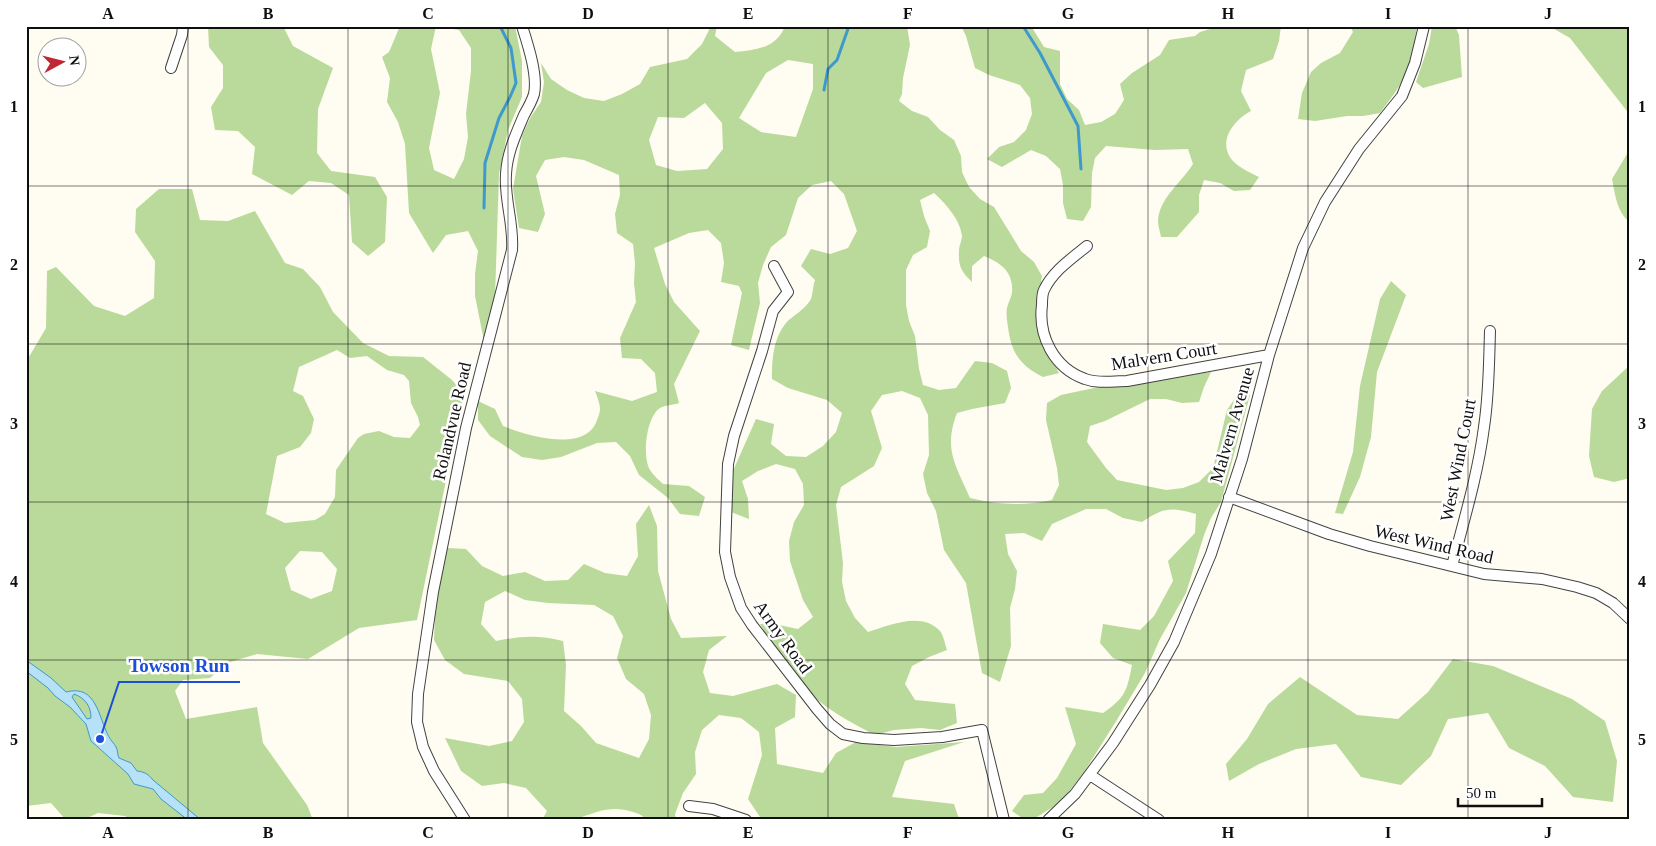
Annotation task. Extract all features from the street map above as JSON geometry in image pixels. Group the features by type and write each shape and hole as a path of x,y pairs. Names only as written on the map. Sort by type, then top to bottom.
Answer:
{"street":[{"path":"171,68 182,35 182,26"},
{"name":"Rolandvue Road","path":"465,820 434,771 423,747 417,722 418,694 434,592 458,465 478,376 512,250 513,238 506,175 507,167 513,141 534,96 535,83 527,41 522,26"},
{"name":"Malvern Avenue","path":"1048,820 1075,794 1090,775 1137,708 1174,642 1208,561 1229,497 1269,355 1303,248 1325,202 1354,156 1402,96 1415,63 1424,26"},
{"name":"Malvern Court","path":"1087,246 1063,265 1051,278 1043,292 1041,312 1042,329 1048,347 1055,358 1075,375 1087,380 1103,382 1127,381 1269,355"},
{"name":"Army Road","path":"774,266 788,292 773,311 734,436 728,464 725,552 730,577 741,608 817,709 830,724 843,734 863,738 894,740 942,737 982,730 1004,820"},
{"name":"West Wind Court","path":"1452,566 1474,481 1484,428 1488,397 1490,331"},
{"name":"West Wind Road","path":"1229,497 1329,534 1362,544 1484,574 1542,579 1577,587 1596,593 1613,604 1630,619"},
{"path":"1090,775 1160,820"},
{"path":"689,806 713,809 746,820"}],"green space":[{"path":"208,26 283,26 293,46 333,68 318,109 317,153 331,171 375,177 387,197 385,242 368,256 352,242 349,195 331,183 309,181 292,195 252,174 255,147 238,131 215,130 211,107 223,88 223,65 209,47"},
{"path":"400,26 436,26 515,26 522,61 522,97 508,130 499,174 495,297 484,341 475,296 478,251 468,231 446,235 433,253 409,213 405,144 398,122 387,102 390,78 382,57 389,52","holes":["436,26 459,30 471,48 471,71 466,114 468,137 464,159 454,179 434,170 429,148 440,93 431,49"]},
{"path":"711,26 717,26 715,36 735,52 758,49 771,43 777,39 785,26 907,26 910,45 903,78 902,94 899,101 912,111 928,117 940,130 954,140 961,156 962,172 969,187 980,199 994,207 1021,251 1034,262 1042,276 1036,313 1038,329 1043,344 1059,373 1043,377 1028,368 1014,351 1009,336 1007,315 1007,306 1012,293 1012,286 1009,274 1005,269 984,256 972,266 972,282 963,272 960,265 959,251 962,236 955,218 934,193 920,200 930,231 927,247 913,255 906,270 906,305 909,321 915,336 923,385 939,390 956,388 975,361 992,363 1007,371 1011,388 1005,403 957,413 951,437 951,447 956,466 970,498 1011,504 1052,500 1059,485 1046,420 1047,403 1061,395 1094,388 1211,372 1199,402 1182,403 1166,399 1150,399 1105,421 1090,426 1087,442 1117,480 1166,490 1183,488 1199,482 1213,468 1227,410 1238,394 1244,376 1250,395 1221,502 1211,518 1204,535 1186,593 1160,639 1145,673 1084,772 1061,802 1032,820 1025,820 1012,811 1024,795 1043,793 1057,778 1076,744 1065,707 1103,713 1121,698 1126,688 1132,665 1113,658 1100,643 1103,624 1140,630 1154,616 1173,581 1168,561 1195,533 1196,514 1180,510 1168,510 1156,513 1142,522 1123,518 1106,509 1086,509 1052,524 1042,541 1024,533 1005,534 1008,554 1017,571 1010,608 1011,646 1000,682 982,673 966,583 944,550 936,511 927,493 923,474 929,455 928,415 920,398 902,391 882,395 871,411 882,448 874,466 841,487 836,505 843,563 842,582 846,601 855,618 868,632 906,621 924,622 933,625 940,631 947,650 912,666 905,684 915,700 955,704 957,723 940,730 921,728 894,730 875,735 839,715 811,694 786,665 760,624 798,629 813,617 803,600 790,561 789,541 794,522 804,505 803,484 795,469 776,464 758,471 742,481 748,499 749,519 731,512 732,473 756,419 774,424 771,444 786,456 806,457 823,446 836,432 842,413 827,400 788,388 772,379 773,357 778,336 786,323 806,306 812,297 815,280 801,266 811,249 830,254 848,248 857,231 844,194 831,181 812,185 798,198 786,235 771,247 758,283 760,303 749,350 731,345 742,293 739,286 721,282 724,263 721,243 708,230 689,233 654,248 665,284 674,302 700,331 674,384 679,403 660,408 651,420 646,456 650,470 663,484 689,486 705,497 699,516 680,514 668,498 639,475 630,456 616,442 597,443 561,457 542,460 522,457 490,436 478,420 478,401 495,409 503,426 526,434 554,439 581,437 591,430 600,412 595,391 632,401 657,392 655,373 641,359 622,358 620,338 636,302 633,244 617,233 615,214 620,195 619,175 584,160 564,157 545,160 536,176 545,214 538,232 519,228 513,189 522,136 530,118 541,102 544,82 541,63 551,79 567,90 584,98 604,101 640,84 650,67 687,59 702,44","holes":["788,60 813,64 813,89 796,137 761,132 739,118 766,73","705,103 722,123 723,149 707,169 677,171 656,165 649,140 658,117 684,118"]},
{"path":"961,26 1031,26 1044,47 1060,51 1060,84 1067,99 1079,110 1085,125 1101,122 1115,114 1124,100 1120,84 1132,73 1160,55 1169,40 1195,36 1200,32 1220,26 1281,26 1279,41 1273,59 1246,70 1241,91 1251,111 1234,125 1227,139 1226,146 1232,160 1259,177 1250,190 1234,191 1220,183 1204,180 1199,195 1199,212 1177,237 1161,237 1158,221 1162,205 1193,164 1188,149 1155,150 1106,146 1095,158 1092,173 1091,207 1083,221 1067,219 1063,203 1063,185 1060,169 1046,156 1031,150 1002,167 987,159 999,147 1014,142 1026,130 1032,114 1030,98 1020,85 989,75 975,68 966,36"},
{"path":"1350,26 1417,26 1415,43 1408,69 1396,92 1380,113 1315,121 1298,119 1302,93 1311,72 1321,63 1340,53 1353,32"},
{"path":"1432,26 1455,26 1459,35 1462,77 1423,88 1416,82 1429,44"},
{"path":"1549,26 1630,26 1630,115 1570,38"},
{"path":"1630,149 1630,222 1619,208 1612,179"},
{"path":"159,189 192,189 200,220 228,221 255,211 285,263 303,269 320,287 333,312 363,343 389,356 423,357 452,380 464,394 417,620 359,628 308,659 257,654 227,663 210,678 183,680 175,691 186,719 257,707 263,743 307,805 313,820 132,820 125,816 98,813 83,820 66,820 51,803 26,806 26,362 46,328 47,271 56,267 94,306 125,316 154,298 155,261 135,232 136,209","holes":["337,350 350,358 367,356 387,370 404,375 409,381 411,403 420,425 410,438 394,437 379,431 364,434 358,438 336,470 335,497 325,514 315,520 285,523 266,514 277,456 300,447 311,433 314,419 303,396 293,391 299,367","300,551 322,552 337,569 332,591 311,599 291,590 285,568"]},
{"path":"1391,281 1406,295 1377,372 1371,437 1360,477 1343,514 1335,513 1353,452 1360,386 1380,299"},
{"path":"1630,365 1630,478 1614,482 1594,477 1589,456 1592,409 1602,391"},
{"path":"649,505 657,526 658,571 671,619 681,638 727,636 709,650 703,672 710,693 733,696 777,684 796,695 795,717 775,728 777,764 823,773 836,753 856,742 896,747 964,742 905,761 892,797 954,804 958,816 962,820 762,820 748,799 762,755 759,732 741,718 719,715 702,730 695,752 696,774 683,793 675,814 676,820 646,820 633,812 612,809 593,813 579,818 579,820 542,820 547,811 526,788 504,783 482,786 461,771 445,738 489,746 512,741 524,722 522,699 508,681 464,674 445,660 434,640 436,594 447,548 466,549 482,566 503,576 525,572 545,581 568,580 584,564 605,573 627,576 638,556 636,524","holes":["505,591 525,600 594,605 613,616 623,636 617,658 626,679 644,694 651,715 649,739 639,758 596,743 564,711 566,665 563,641 530,637 496,641 481,624 485,602"]},
{"path":"1453,659 1493,666 1572,699 1605,721 1617,761 1613,802 1573,797 1545,766 1509,748 1488,713 1448,719 1431,756 1401,785 1361,777 1336,744 1296,749 1259,764 1229,781 1226,764 1247,739 1268,704 1300,677 1357,715 1398,719 1428,692"}],"water":[{"path":"26,660 51,678 66,692 76,691 90,697 99,712 109,737 117,748 119,758 131,763 137,771 148,775 201,820 188,820 161,799 153,789 134,784 128,774 91,741 86,724 70,707 26,671","holes":["74,694 89,706 91,718 87,719 72,697"]}],"waterway":[{"path":"484,208 485,163 499,118 516,83 511,48 500,26"},
{"path":"824,90 828,69 837,60 849,26"},
{"path":"1023,26 1040,53 1078,126 1081,169"}],"place":[{"name":"Towson Run","path":"100,739"}]}
